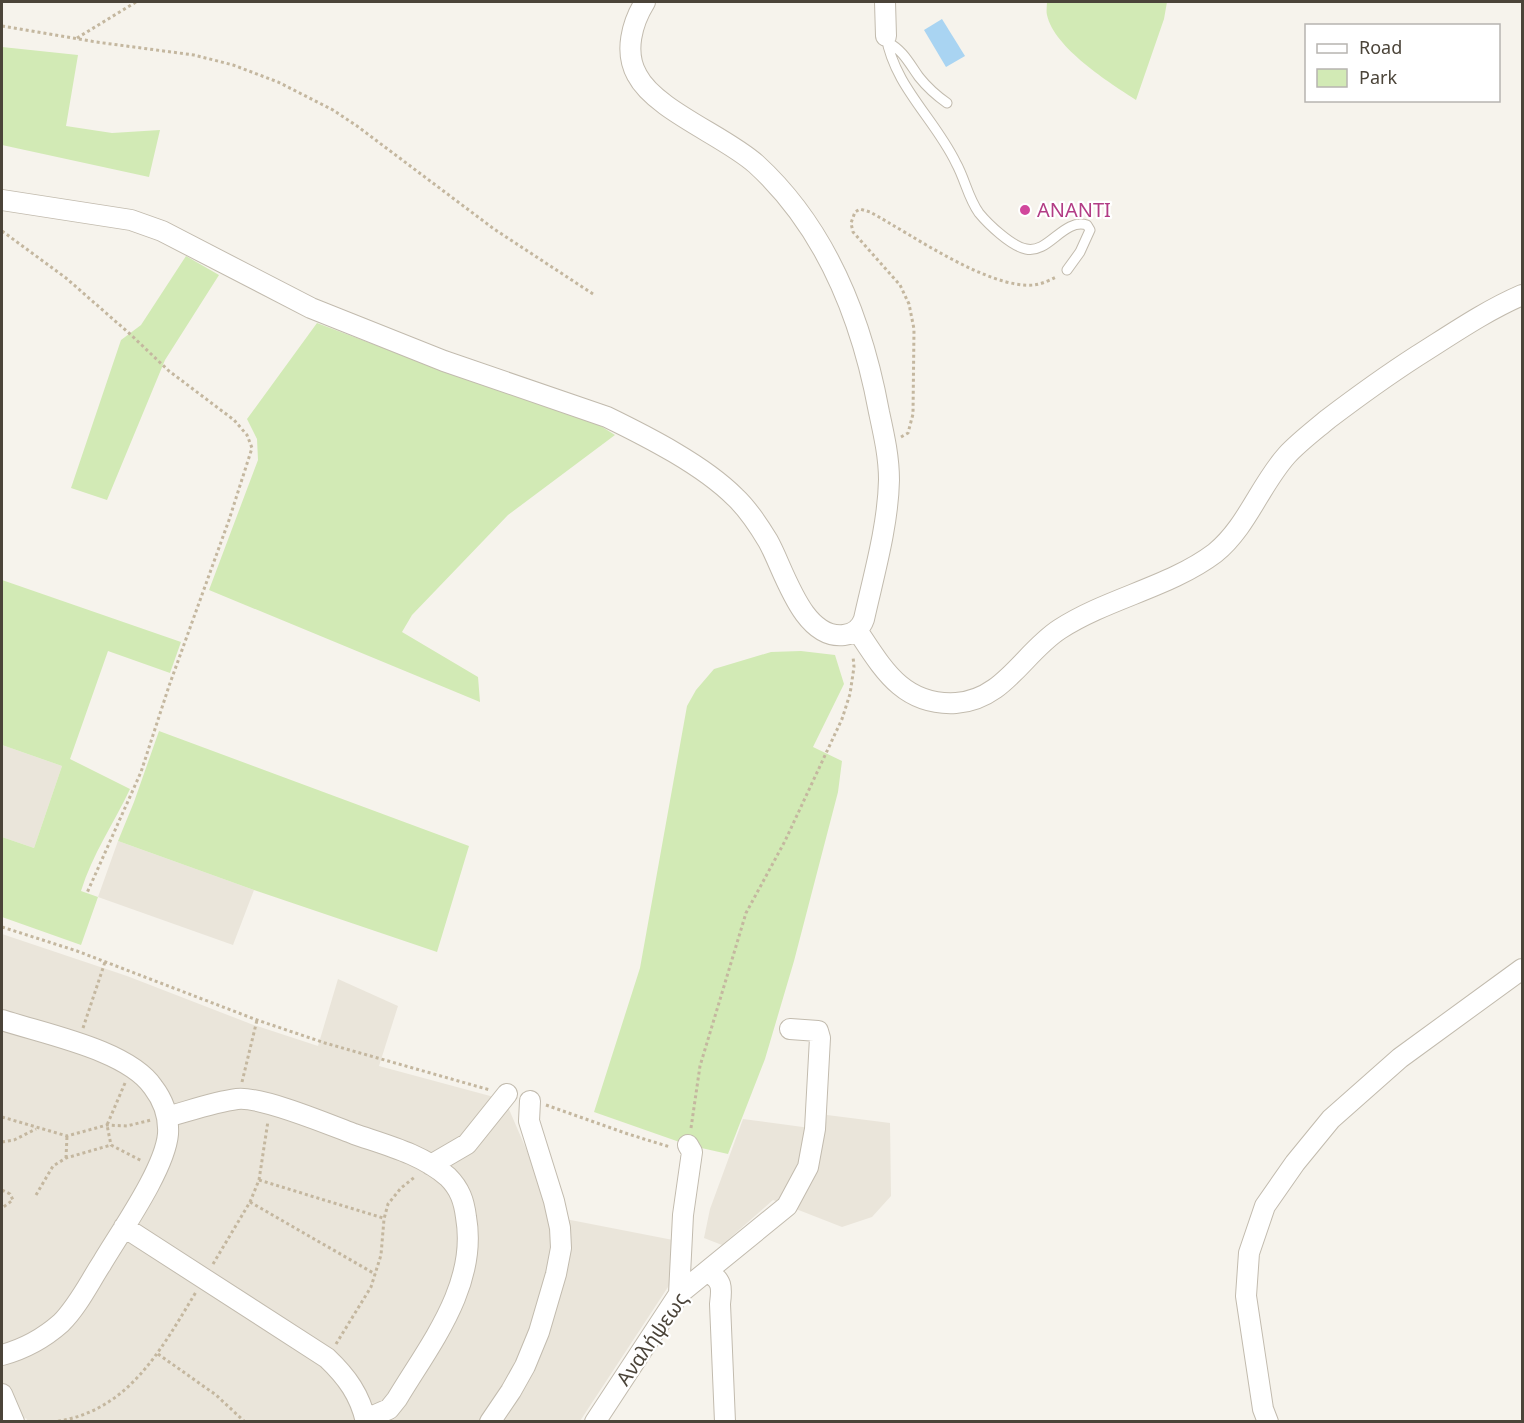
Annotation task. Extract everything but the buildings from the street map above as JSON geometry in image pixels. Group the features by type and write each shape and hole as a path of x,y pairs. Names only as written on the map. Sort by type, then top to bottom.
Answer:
{"street":[{"path":"2,200 131,220 162,231 311,308 444,361 607,417 702,471 736,497 768,541 793,596 805,615 826,632 837,635 853,632 861,626 864,619 889,482 885,439 873,380 855,321 832,266 790,198 755,162 655,97 637,76 632,65 631,38 639,11 645,2"},
{"path":"885,2 886,39"},
{"path":"853,632 888,675 904,690 923,699 955,703 975,700 999,688 1037,647 1059,629 1087,613 1191,567 1215,552 1241,524 1264,486 1287,455 1315,430 1368,388 1492,308 1522,295"},
{"path":"1268,1422 1263,1409 1246,1296 1249,1253 1265,1206 1295,1163 1331,1119 1400,1058 1522,969"},
{"path":"2,1020 110,1054 144,1076 165,1108 167,1117 167,1141 157,1168 124,1227 68,1315 37,1341 2,1355"},
{"path":"706,1272 788,1206 808,1167 815,1129 820,1038 818,1031 790,1029"},
{"path":"431,1165 467,1144 507,1094"},
{"path":"124,1227 327,1358 345,1375 354,1389 366,1420 389,1409 397,1399 452,1306 461,1285 469,1246 464,1205 460,1190 448,1177 431,1165 408,1153 271,1104 239,1098 167,1117"},
{"path":"490,1422 511,1391 529,1358 556,1274 561,1248 560,1228 554,1201 529,1121 530,1101"},
{"path":"679,1294 683,1215 690,1148"},
{"name":"Αναλήψεως","path":"595,1422 679,1294 706,1272 716,1276 722,1288 720,1304 725,1422"},
{"path":"2,1394 14,1422"}],"lane":[{"path":"886,39 906,56 920,78 947,103"},
{"path":"886,39 892,62 956,163 972,202 991,225 1014,244 1029,250 1041,246 1075,225 1087,225 1090,230 1086,242 1066,270"}],"path":[{"path":"75,39 136,2"},
{"path":"2,26 204,57 255,73 297,91 357,126 485,222 593,294"},
{"path":"885,439 903,436 910,428 913,414 914,329 909,304 900,285 853,232 851,223 855,212 860,209 870,212 958,261 1008,282 1035,285 1053,279 1066,270"},
{"path":"2,231 66,278 169,371 234,420 247,435 252,448 230,520 169,686 141,772 87,893"},
{"path":"530,1101 635,1137 690,1148 700,1066 746,913 785,841 819,764 842,720 850,694 854,667 853,632"},
{"path":"2,927 105,962 257,1020 325,1043 507,1094"},
{"path":"78,1044 105,962"},
{"path":"239,1098 257,1020"},
{"path":"111,1145 107,1125 131,1067"},
{"path":"2,1117 67,1136 107,1125 126,1126 167,1117"},
{"path":"2,1142 14,1140 37,1128"},
{"path":"66,1158 67,1136"},
{"path":"36,1195 53,1166 66,1158 111,1145 157,1168"},
{"path":"327,1358 371,1287 381,1255 384,1219 388,1204 401,1188 431,1165"},
{"path":"259,1180 384,1219"},
{"path":"2,1190 10,1194 13,1200 2,1208"},
{"path":"250,1202 375,1274"},
{"path":"158,1354 216,1395 245,1422"}],"shaded area":[{"path":"2,745 62,766 34,848 2,837"},
{"path":"118,841 254,890 233,945 98,897"},
{"path":"2,934 127,976 251,1024 318,1046 338,979 398,1006 379,1066 505,1100 527,1151 550,1216 673,1240 670,1284 580,1421 28,1422 26,1418 21,1421 2,1422"},
{"path":"827,1115 890,1123 891,1196 872,1217 842,1227 773,1200 722,1245 704,1238 710,1209 743,1119 825,1130"}],"green space":[{"path":"1047,2 1167,2 1164,19 1136,100 1084,64 1060,40 1047,15"},
{"path":"2,47 78,55 66,126 112,133 160,130 149,177 2,145"},
{"path":"186,256 219,275 165,360 107,500 71,488 121,340 141,325"},
{"path":"317,323 447,372 588,418 615,435 508,515 412,615 402,632 478,677 480,702 209,590 258,460 257,439 247,419"},
{"path":"2,580 181,642 170,673 108,651 70,759 130,789 97,852 81,891 98,897 81,945 2,917 2,837 34,848 62,766 2,745"},
{"path":"801,651 835,655 844,684 813,747 842,761 838,792 794,961 765,1059 728,1154 688,1145 594,1112 640,968 687,706 696,690 714,669 771,652"},
{"path":"159,731 469,846 437,952 118,841"}],"water":[{"path":"942,19 965,56 946,67 924,30"}],"place":[{"name":"ΑΝΑΝΤΙ","path":"1025,210"}]}
